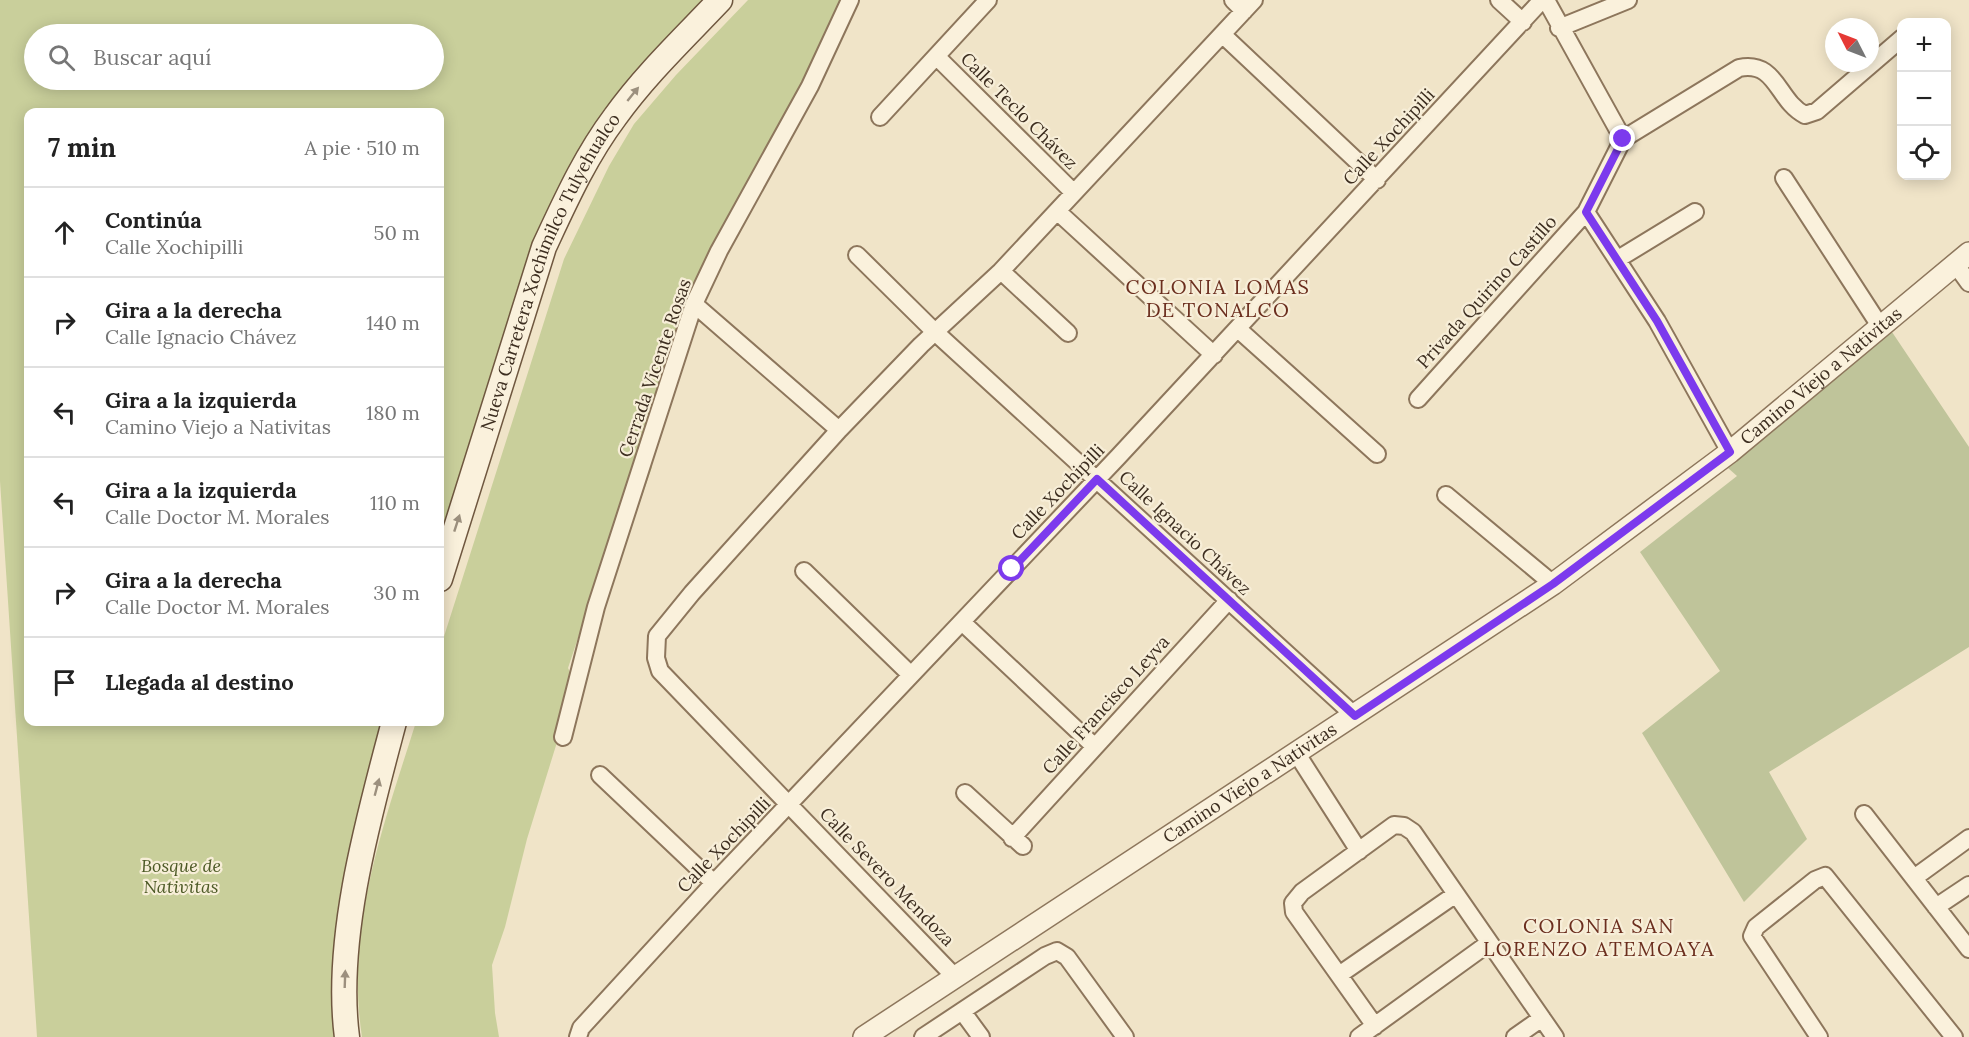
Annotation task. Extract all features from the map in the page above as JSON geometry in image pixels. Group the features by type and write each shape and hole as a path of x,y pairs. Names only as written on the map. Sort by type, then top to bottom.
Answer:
{"main road":[{"name":"Nueva Carretera Xochimilco Tulyehualco","path":"444,566 544,247 564,202 591,152 615,116 720,0"},
{"path":"348,1037 344,981 348,936 366,828 393,726"}],"street":[{"name":"Cerrada Vicente Rosas","path":"563,737 596,607 694,304 719,251 810,86 850,0"},
{"path":"880,117 988,0"},
{"path":"1499,0 1523,22"},
{"path":"1544,0 1623,139 1739,68 1752,65 1766,72 1797,111 1805,115 1817,111 1897,42"},
{"name":"Calle Xochipilli","path":"578,1037 581,1028 714,883 1214,355 1544,0"},
{"path":"1560,28 1628,0"},
{"path":"694,304 839,430 935,332 1001,271 1223,35 1244,4"},
{"path":"1223,35 1377,180"},
{"name":"Calle Teclo Chávez","path":"937,57 1073,192"},
{"name":"Privada Quirino Castillo","path":"1418,399 1586,212 1623,139"},
{"path":"1784,178 1880,326"},
{"path":"1057,210 1214,355"},
{"path":"1586,212 1657,321 1730,452"},
{"path":"1618,259 1695,212"},
{"name":"Calle Ignacio Chávez","path":"857,255 935,332 1355,716"},
{"path":"1962,259 1969,283"},
{"name":"Camino Viejo a Nativitas","path":"864,1037 1553,584 1730,452 1962,259"},
{"path":"1001,271 1068,333"},
{"path":"1238,329 1377,454"},
{"name":"Calle Severo Mendoza","path":"839,430 692,592 657,636 656,658 660,671 955,977"},
{"path":"1446,495 1553,584"},
{"path":"804,571 911,675"},
{"name":"Calle Francisco Leyva","path":"965,793 1017,842 1095,747 1229,600"},
{"path":"962,622 1095,747"},
{"path":"1297,754 1359,851"},
{"path":"600,775 714,883"},
{"path":"1864,814 1968,947"},
{"path":"1375,1026 1294,912 1293,903 1302,892 1394,825 1404,826 1413,832 1555,1037"},
{"path":"1914,878 1969,838"},
{"path":"1819,1037 1752,936 1756,927 1815,880 1825,876 1954,1037"},
{"path":"1936,907 1969,885"},
{"path":"1339,975 1456,894"},
{"path":"1359,1037 1489,943"},
{"path":"923,1037 1045,956 1058,951 1067,957 1125,1037"},
{"path":"962,1011 981,1037"},
{"path":"1515,1037 1542,1018"}],"green space":[{"name":"Bosque de Nativitas","path":"0,0 714,0 582,161 444,558 444,108 24,108 24,726 391,726 359,818 340,893 335,947 339,1037 37,1037 0,481"},
{"path":"748,0 858,0 709,258 682,311 635,461 652,467 608,596 594,590 568,668 572,676 558,739 527,839 505,927 492,965 499,1037 362,1037 358,996 359,956 363,916 380,837 415,726 444,726 444,636 564,259 609,166 634,124 676,75"},
{"path":"1892,332 1969,447 1969,647 1769,772 1807,839 1744,902 1642,733 1720,671 1640,552 1737,476 1728,468"}],"district":[{"name":"COLONIA LOMAS DE TONALCO","path":"1218,298"},
{"name":"COLONIA SAN LORENZO ATEMOAYA","path":"1599,938"}],"route":[{"path":"1012,569 1097,479 1355,716 1553,584 1730,452 1657,321 1586,212 1623,139"}]}
